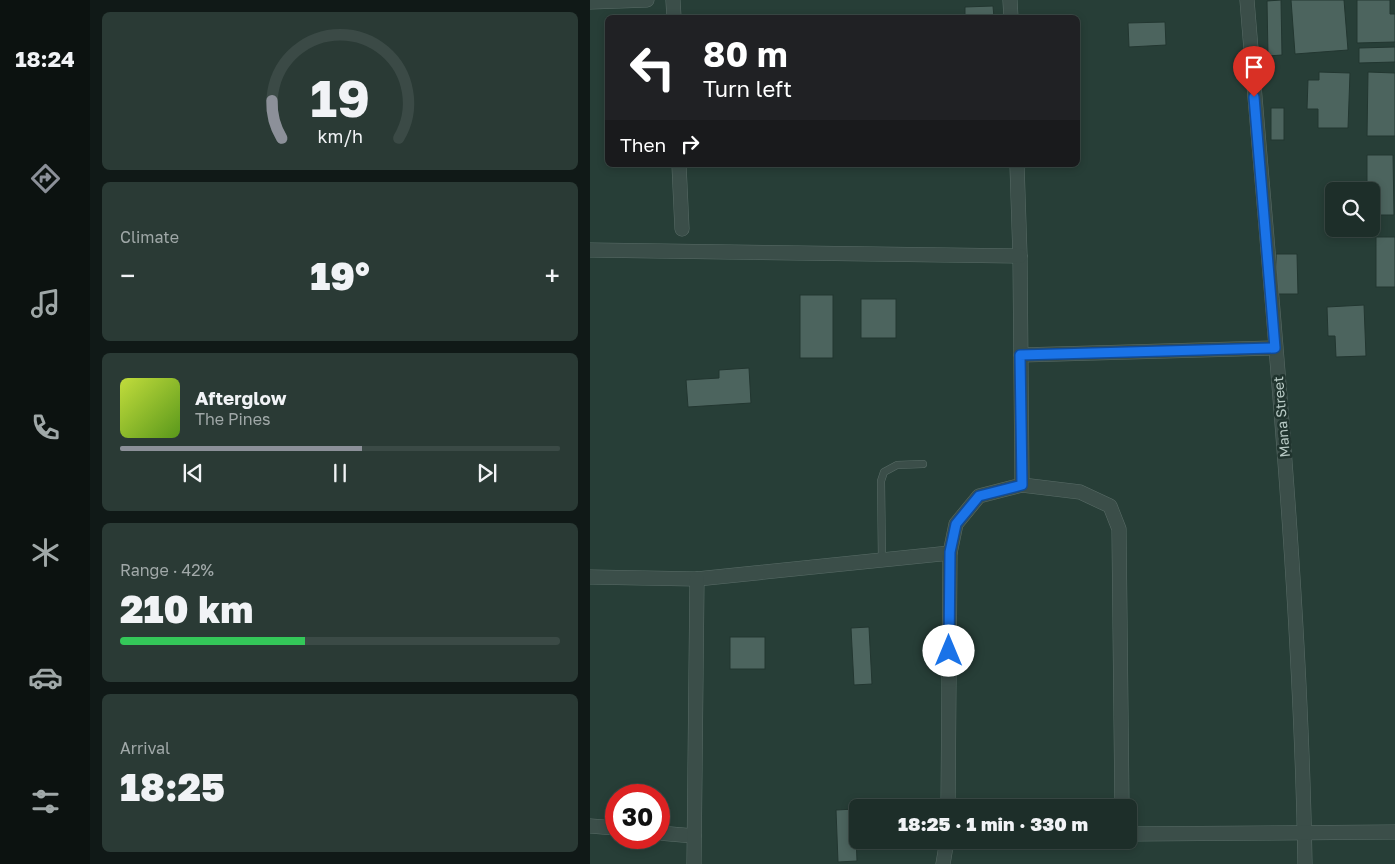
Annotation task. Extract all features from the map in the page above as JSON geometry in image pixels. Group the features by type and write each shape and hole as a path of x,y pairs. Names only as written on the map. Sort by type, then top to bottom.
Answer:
{"street":[{"path":"590,2 647,0"},
{"path":"673,0 674,15"},
{"path":"1010,0 1011,15"},
{"name":"Mana Street","path":"1247,0 1293,568 1305,864"},
{"path":"679,167 682,229"},
{"path":"1017,167 1020,256 1022,485"},
{"path":"590,250 1020,256"},
{"path":"1020,355 1275,348"},
{"path":"948,799 950,552 956,524 979,496 1022,485 1080,492 1110,506 1119,529 1122,799"},
{"path":"590,577 697,578 950,552"},
{"path":"694,864 697,578"},
{"path":"590,826 605,827"},
{"path":"1137,834 1395,832"},
{"path":"670,834 694,836"},
{"path":"944,864 946,849"}],"lane":[{"path":"882,560 881,481 884,472 897,465 923,464"}],"building":[{"path":"1281,0 1282,55 1268,56 1267,1"},
{"path":"1291,0 1344,0 1348,50 1295,54"},
{"path":"1357,0 1390,0 1390,14 1395,14 1395,42 1357,43"},
{"path":"993,6 994,15 965,15 965,7"},
{"path":"1165,22 1166,45 1129,47 1128,23"},
{"path":"1395,47 1395,62 1359,63 1359,48"},
{"path":"1319,72 1350,73 1348,128 1318,128 1318,109 1307,109 1308,80 1319,80"},
{"path":"1368,72 1395,73 1395,136 1367,136"},
{"path":"1271,108 1284,108 1284,140 1271,140"},
{"path":"1367,155 1393,155 1394,215 1380,215 1380,182 1367,182"},
{"path":"1376,237 1395,237 1395,287 1376,287"},
{"path":"1276,254 1297,254 1298,294 1277,294"},
{"path":"800,295 833,295 833,358 800,358"},
{"path":"861,299 896,299 896,338 861,338"},
{"path":"1364,305 1366,356 1336,357 1335,336 1328,336 1327,307"},
{"path":"749,368 751,403 688,407 686,380 719,378 719,370"},
{"path":"869,627 872,684 854,685 851,628"},
{"path":"730,637 765,637 765,669 730,669"},
{"path":"849,809 849,849 857,849 857,861 838,862 836,810"}],"route":[{"path":"949,651 950,552 956,524 979,496 1022,485 1020,355 1275,348 1254,97"}]}
